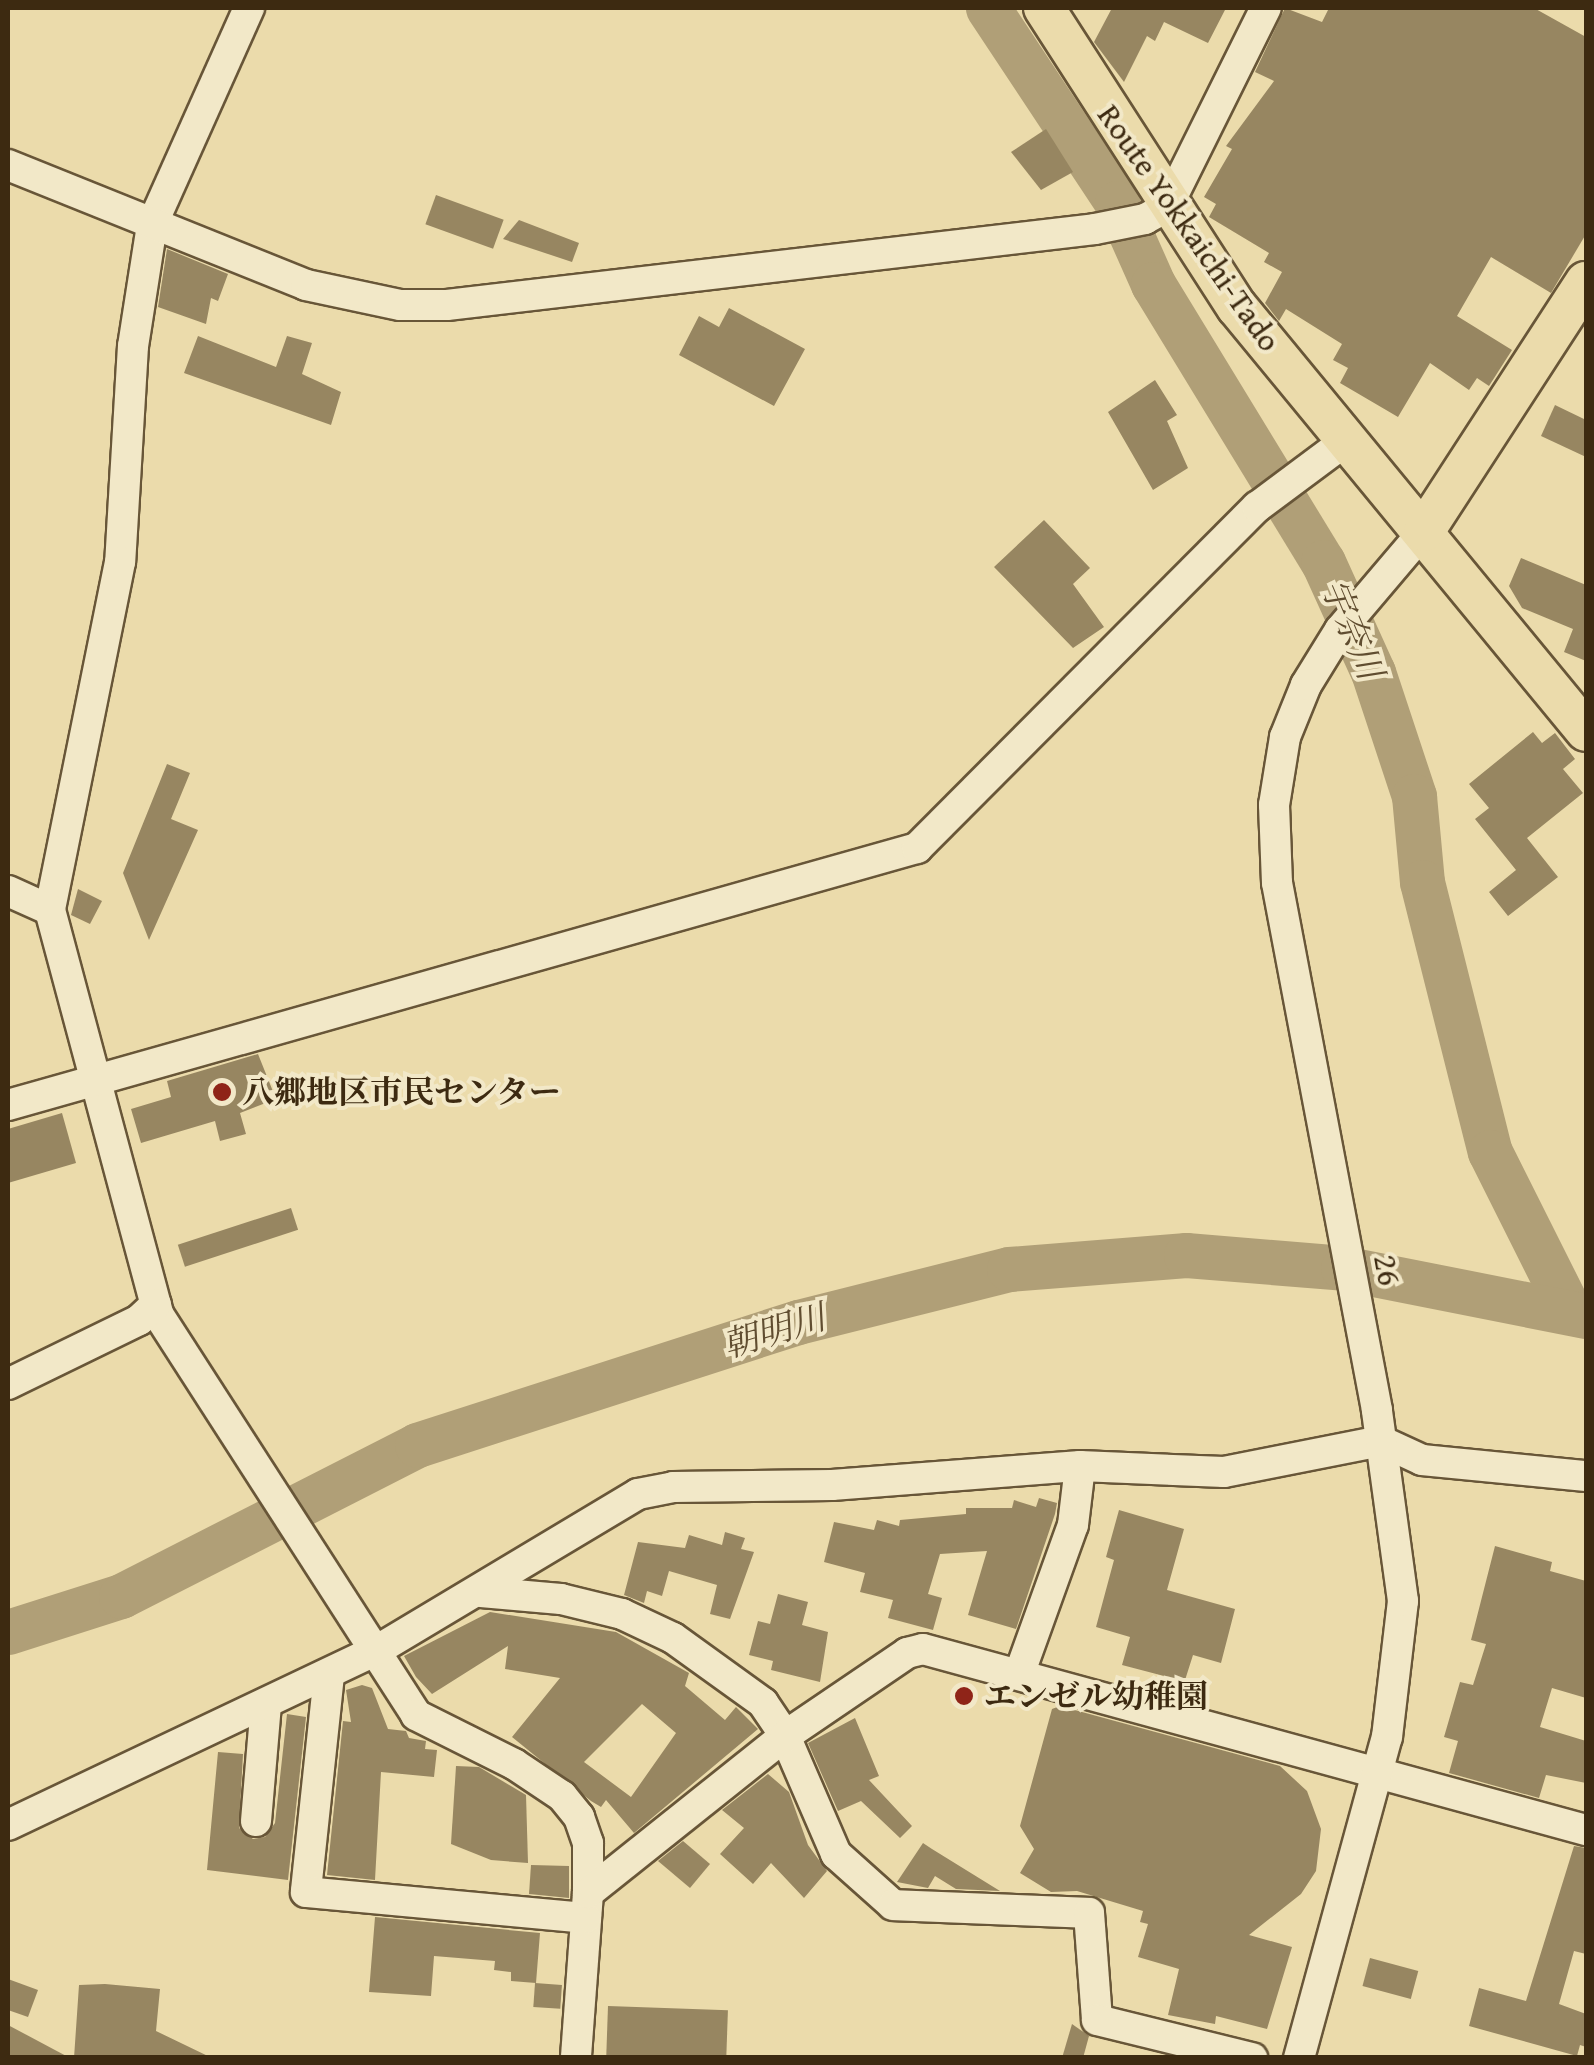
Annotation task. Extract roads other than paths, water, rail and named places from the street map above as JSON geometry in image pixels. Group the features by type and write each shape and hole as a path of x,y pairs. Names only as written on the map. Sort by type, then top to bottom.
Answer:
{"main road":[{"name":"Route Yokkaichi-Tado","path":"1044,8 1143,217 1237,307 1586,731"},
{"path":"1424,531 1586,282"}],"street":[{"path":"249,8 152,225 133,346 120,562 50,910 157,1309 379,1650 396,1688 416,1715 514,1764 562,1796 588,1843 576,2058"},
{"path":"8,164 152,225 357,301 447,306 1143,217 1266,8"},
{"path":"8,1106 917,848 1269,498 1347,440"},
{"name":"26","path":"1299,2058 1378,1774 1400,1666 1403,1602 1376,1410 1278,883 1274,805 1285,737 1306,686 1340,630 1424,531"},
{"path":"8,891 50,910"},
{"path":"8,1384 157,1309"},
{"path":"8,1824 379,1650 481,1592 610,1507 673,1487 832,1485 1080,1466 1224,1472 1381,1442 1422,1460 1586,1476"},
{"path":"1020,1672 1073,1525 1080,1466"},
{"path":"481,1592 576,1603 673,1638 764,1703 785,1736 836,1854 893,1905 1089,1913 1097,2020 1252,2058"},
{"path":"329,1675 306,1892 587,1906 785,1736 906,1653 922,1648 1586,1830"},
{"path":"256,1821 266,1704"}],"waterway":[{"name":"宇奈川","path":"988,8 1117,203 1153,284 1323,562 1373,672 1414,796 1422,882 1490,1152 1570,1312"},
{"name":"朝明川","path":"8,1632 121,1596 417,1445 798,1322 1009,1269 1186,1255 1343,1268 1586,1316"}],"place":[{"name":"八郷地区市民センター","path":"222,1092"},
{"name":"エンゼル幼稚園","path":"964,1696"}]}
